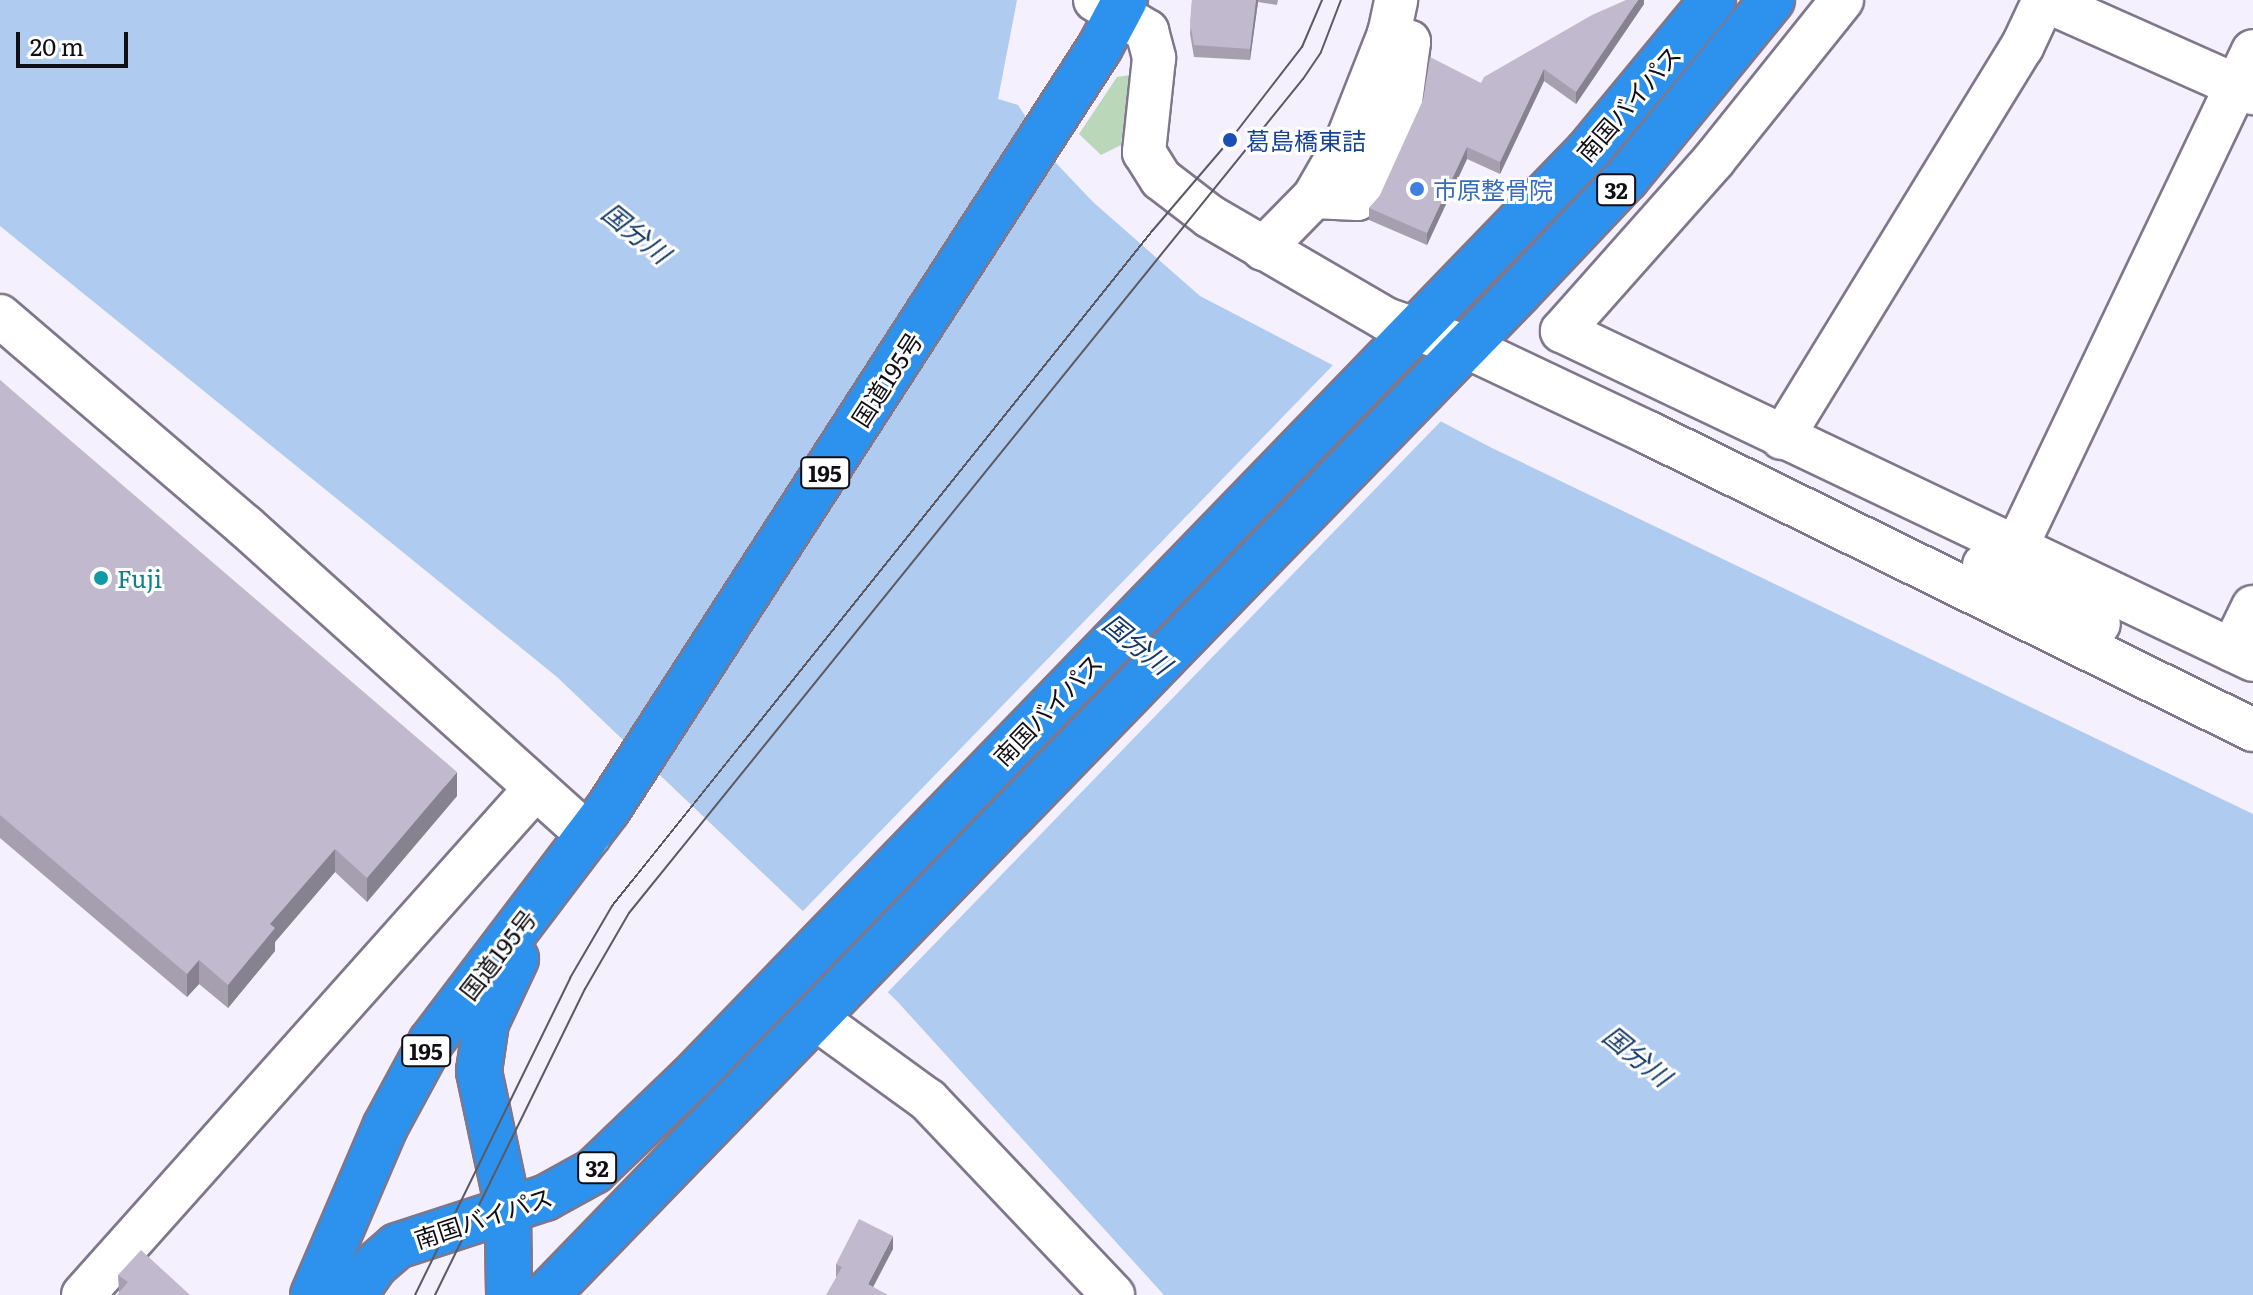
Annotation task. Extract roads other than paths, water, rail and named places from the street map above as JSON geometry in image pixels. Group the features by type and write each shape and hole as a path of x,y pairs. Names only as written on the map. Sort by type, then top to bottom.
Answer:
{"highway":[{"name":"南国バイパス","path":"354,1295 374,1266 397,1246 570,1188 594,1171 797,968 1588,151 1713,0"},
{"name":"南国バイパス","path":"546,1295 1626,179 1772,0"},
{"name":"国道195号","path":"509,1295 508,1208 481,1095 486,1023 504,980 599,823 1041,138 1113,4"},
{"name":"国道195号","path":"313,1295 379,1141 431,1042 599,823"}],"street":[{"path":"1842,0 1714,160 1562,331 1782,438 2009,561 2176,664 2253,727"},
{"path":"1782,438 2022,47 2044,0 2247,77 2009,561"},
{"path":"1113,4 1147,31 1154,58 1142,138 1150,164 1181,196 1263,249 1386,319 1406,339 1456,357 1813,514 2253,727"},
{"path":"1263,249 1314,197 1348,138 1393,17"},
{"path":"0,316 245,526 535,789 599,823"},
{"path":"1813,514 1838,502 2009,561 2243,655 2253,607"},
{"path":"83,1295 535,789"},
{"path":"824,1009 928,1100 1098,1290"}],"water":[{"name":"国分川","path":"0,0 1017,0 998,99 1018,105 1055,162 1093,202 1200,296 1492,448 2253,814 2253,1295 1164,1295 896,1000 557,677 0,226"}],"tram line":[{"path":"415,1295 570,978 612,906 1153,230 1230,140 1302,47 1322,0"},
{"path":"435,1295 585,989 629,913 1303,79 1321,52 1341,0"}],"place":[{"name":"葛島橋東詰","path":"1230,140"},
{"name":"市原整骨院","path":"1417,189"},
{"name":"Fuji","path":"101,578"}]}
